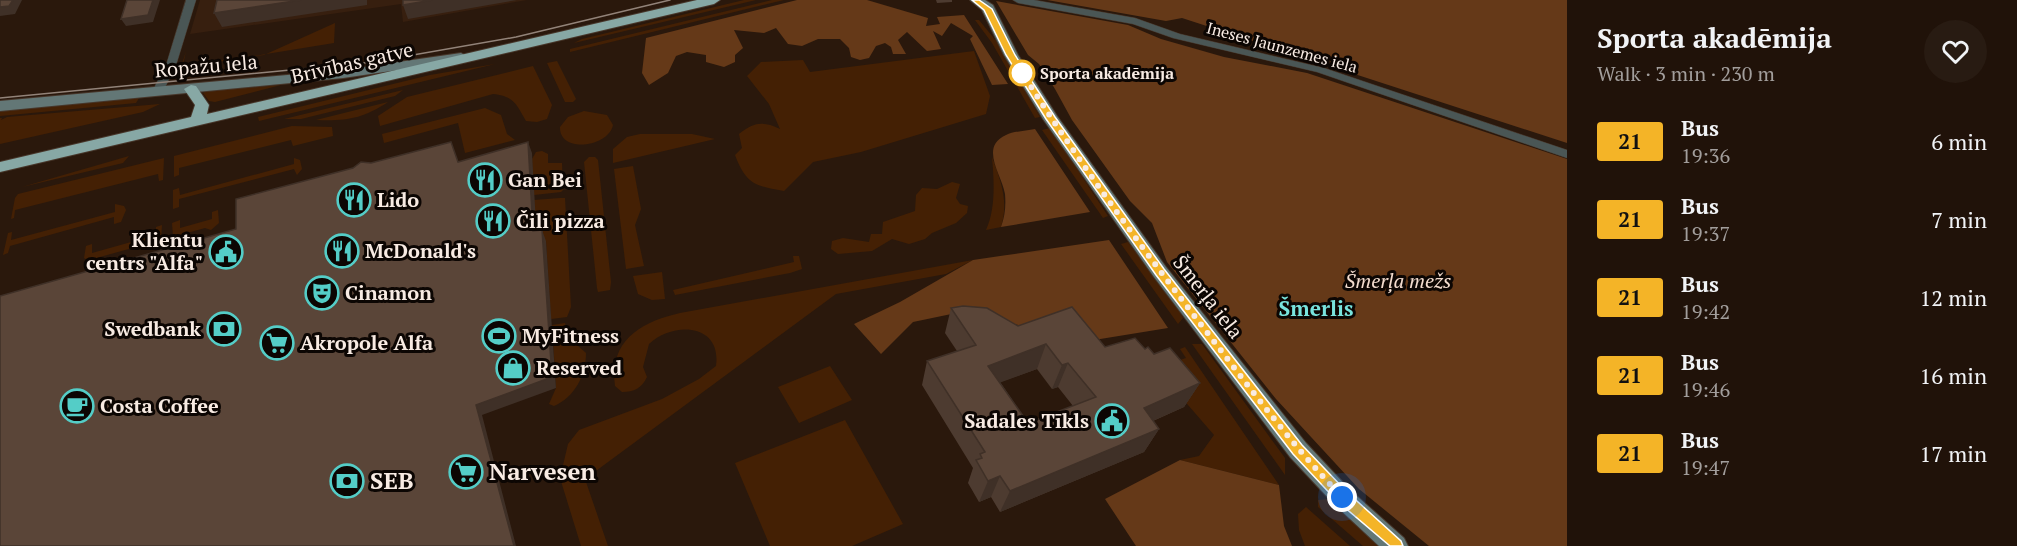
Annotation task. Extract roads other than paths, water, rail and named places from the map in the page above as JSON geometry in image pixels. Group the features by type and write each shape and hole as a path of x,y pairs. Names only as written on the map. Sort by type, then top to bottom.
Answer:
{"highway":[{"name":"Brīvības gatve","path":"0,167 713,0"},
{"path":"191,90 202,105 198,119"}],"street":[{"path":"158,92 172,62 191,0"},
{"name":"Ineses Jaunzemes iela","path":"1018,0 1135,21 1177,36 1320,70 1567,154"},
{"name":"Šmerļa iela","path":"977,2 975,10 1011,55 1051,119 1160,272 1298,450 1342,497 1396,546"},
{"name":"Ropažu iela","path":"0,106 344,74 486,54"}],"tram line":[{"path":"0,98 373,62 516,37 670,0"}],"place":[{"name":"Sporta akadēmija","path":"1022,73"},
{"name":"Gan Bei","path":"485,180"},
{"name":"Lido","path":"354,200"},
{"name":"Čili pizza","path":"493,221"},
{"name":"McDonald's","path":"342,251"},
{"name":"Klientu centrs \"Alfa\"","path":"226,252"},
{"name":"Cinamon","path":"322,293"},
{"name":"Swedbank","path":"224,329"},
{"name":"MyFitness","path":"499,336"},
{"name":"Akropole Alfa","path":"277,343"},
{"name":"Reserved","path":"513,368"},
{"name":"Costa Coffee","path":"77,406"},
{"name":"Sadales Tīkls","path":"1112,421"},
{"name":"Narvesen","path":"466,472"},
{"name":"SEB","path":"347,481"}],"district":[{"name":"Šmerlis","path":"1316,309"}],"park label":[{"name":"Šmerļa mežs","path":"1398,281"}]}
